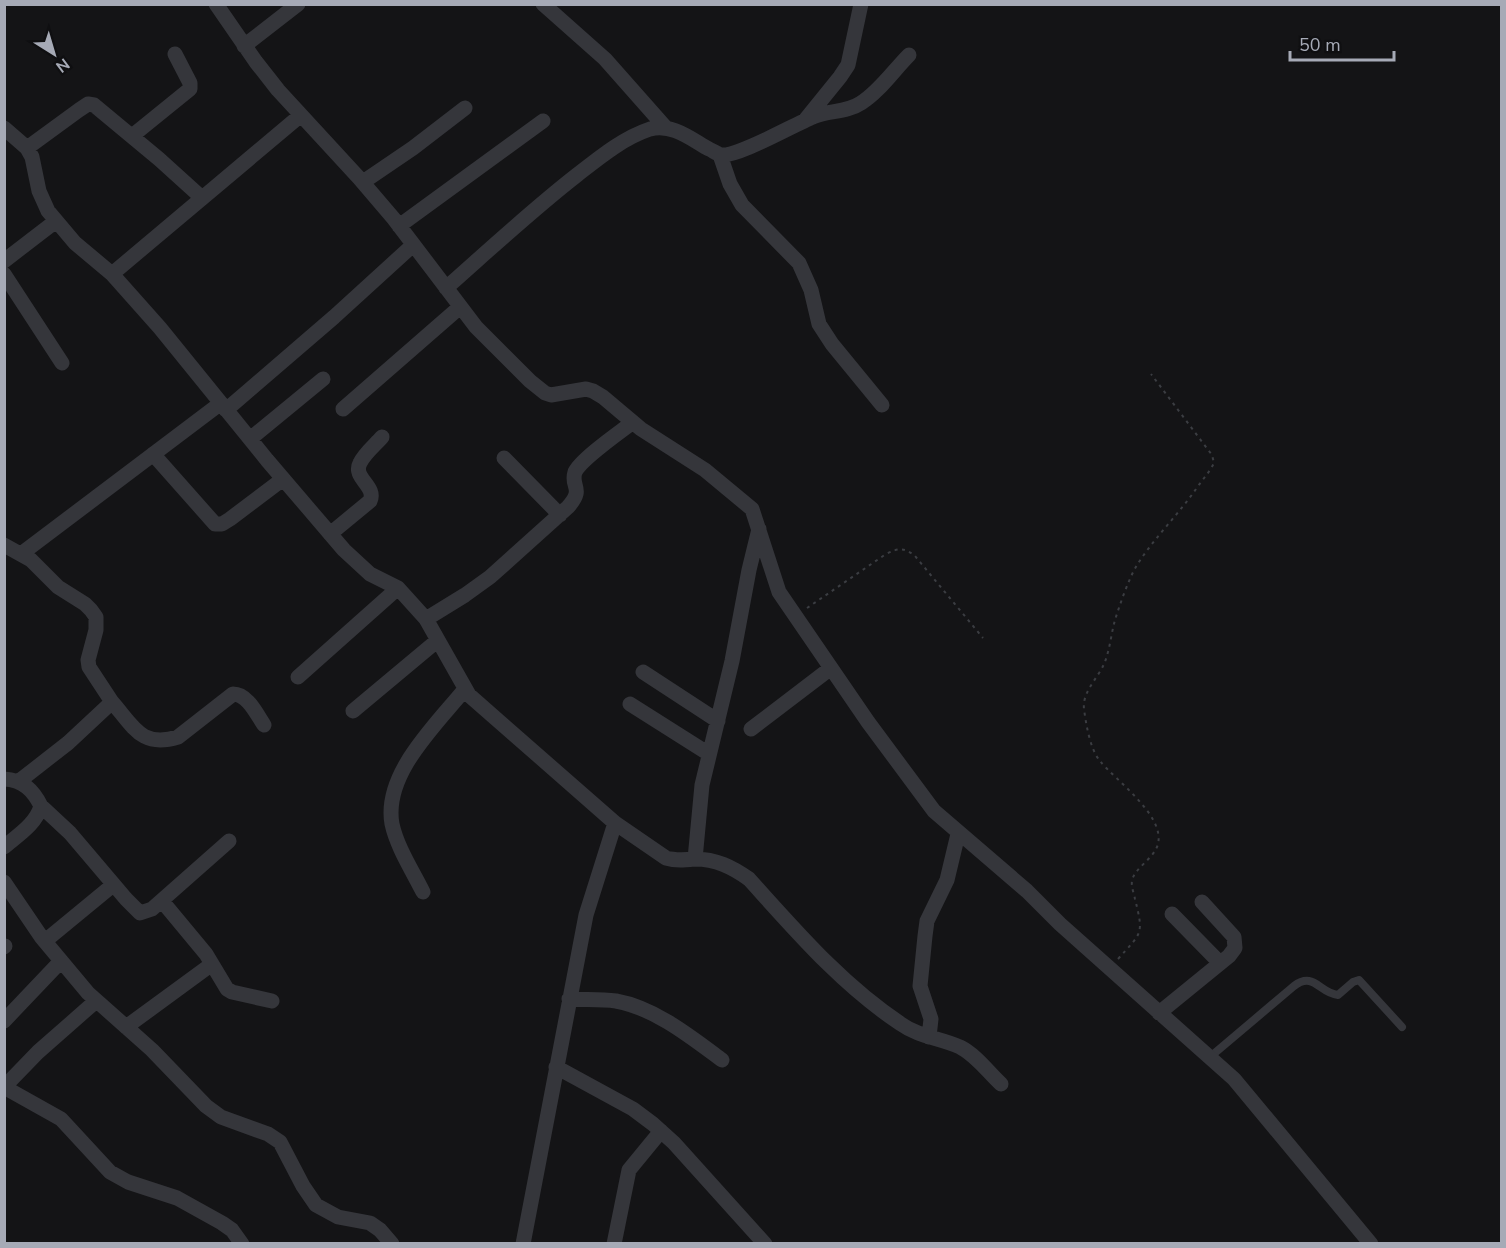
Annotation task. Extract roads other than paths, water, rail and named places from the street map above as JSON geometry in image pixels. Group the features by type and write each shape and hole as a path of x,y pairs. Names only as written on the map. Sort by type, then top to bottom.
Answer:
{"street":[{"path":"244,46 298,4"},
{"path":"804,121 848,65 861,4"},
{"path":"217,5 244,46 278,90 363,182 476,327 530,381 551,395 586,389 603,397 633,422 705,471 752,509 774,582 831,668 934,811 1027,891 1060,924 1243,1089 1291,1150 1371,1244"},
{"path":"546,5 605,58 666,128"},
{"path":"132,136 190,89 190,83 175,54"},
{"path":"446,288 552,194 597,159 632,136 653,128 677,130 720,155 730,154 822,114 837,112 860,104 909,55"},
{"path":"27,148 88,104 94,105 201,197"},
{"path":"363,182 413,148 465,108"},
{"path":"112,274 301,115"},
{"path":"399,226 543,121"},
{"path":"4,128 27,148 32,157 42,200 56,221 75,243 112,274 160,328 330,534 362,568 398,588 426,619 465,689 476,703 615,823 666,858 716,861 735,869 749,879 830,966 900,1024 916,1033 969,1052 1001,1084"},
{"path":"720,155 730,184 742,205 798,263 810,290 819,324 832,344 882,405"},
{"path":"4,261 56,221"},
{"path":"11,552 224,406 334,317 414,245"},
{"path":"4,274 62,363"},
{"path":"343,409 460,307"},
{"path":"250,439 323,379"},
{"path":"426,619 490,577 560,515 575,499 578,492 574,478 582,462 633,422"},
{"path":"330,534 370,501 371,491 357,469 360,462 382,438"},
{"path":"153,454 215,524 222,524 230,519 283,479"},
{"path":"504,458 560,515"},
{"path":"695,860 702,785 732,661 759,529"},
{"path":"11,552 31,560 58,587 85,603 96,617 96,630 88,660 89,667 112,702 142,735 149,739 168,740 178,737 233,694 239,694 246,699 264,725"},
{"path":"298,677 398,588"},
{"path":"353,711 438,640"},
{"path":"751,729 831,668"},
{"path":"643,672 717,721"},
{"path":"423,892 395,835 391,812 393,798 401,771 465,689"},
{"path":"11,780 68,743 112,702"},
{"path":"630,704 709,754"},
{"path":"11,780 30,789 41,806 70,833 113,885 140,913 146,913 162,901 230,841"},
{"path":"4,846 39,815 41,806"},
{"path":"526,1242 556,1067 586,915 615,823"},
{"path":"929,1037 931,1019 920,986 927,921 947,880 958,834"},
{"path":"4,882 45,941 96,1001 152,1050 206,1106 220,1117 268,1134 280,1142 303,1186 316,1205 338,1217 370,1223 393,1244"},
{"path":"45,941 113,885"},
{"path":"162,901 195,940 227,989 272,1001"},
{"path":"1159,1013 1235,948 1234,937 1202,902"},
{"path":"1172,914 1220,963"},
{"path":"4,1021 61,961"},
{"path":"126,1027 212,964"},
{"path":"569,999 606,1000 633,1006 679,1028 722,1060"},
{"path":"96,1001 38,1052 5,1086 61,1119 110,1172 119,1178 177,1198 232,1230 242,1244"},
{"path":"556,1067 633,1109 661,1131 675,1143 765,1244"},
{"path":"614,1244 629,1170 661,1131"}],"lane":[{"path":"1210,1057 1303,980 1311,981 1331,994 1338,995 1353,982 1359,980 1402,1027"}]}
